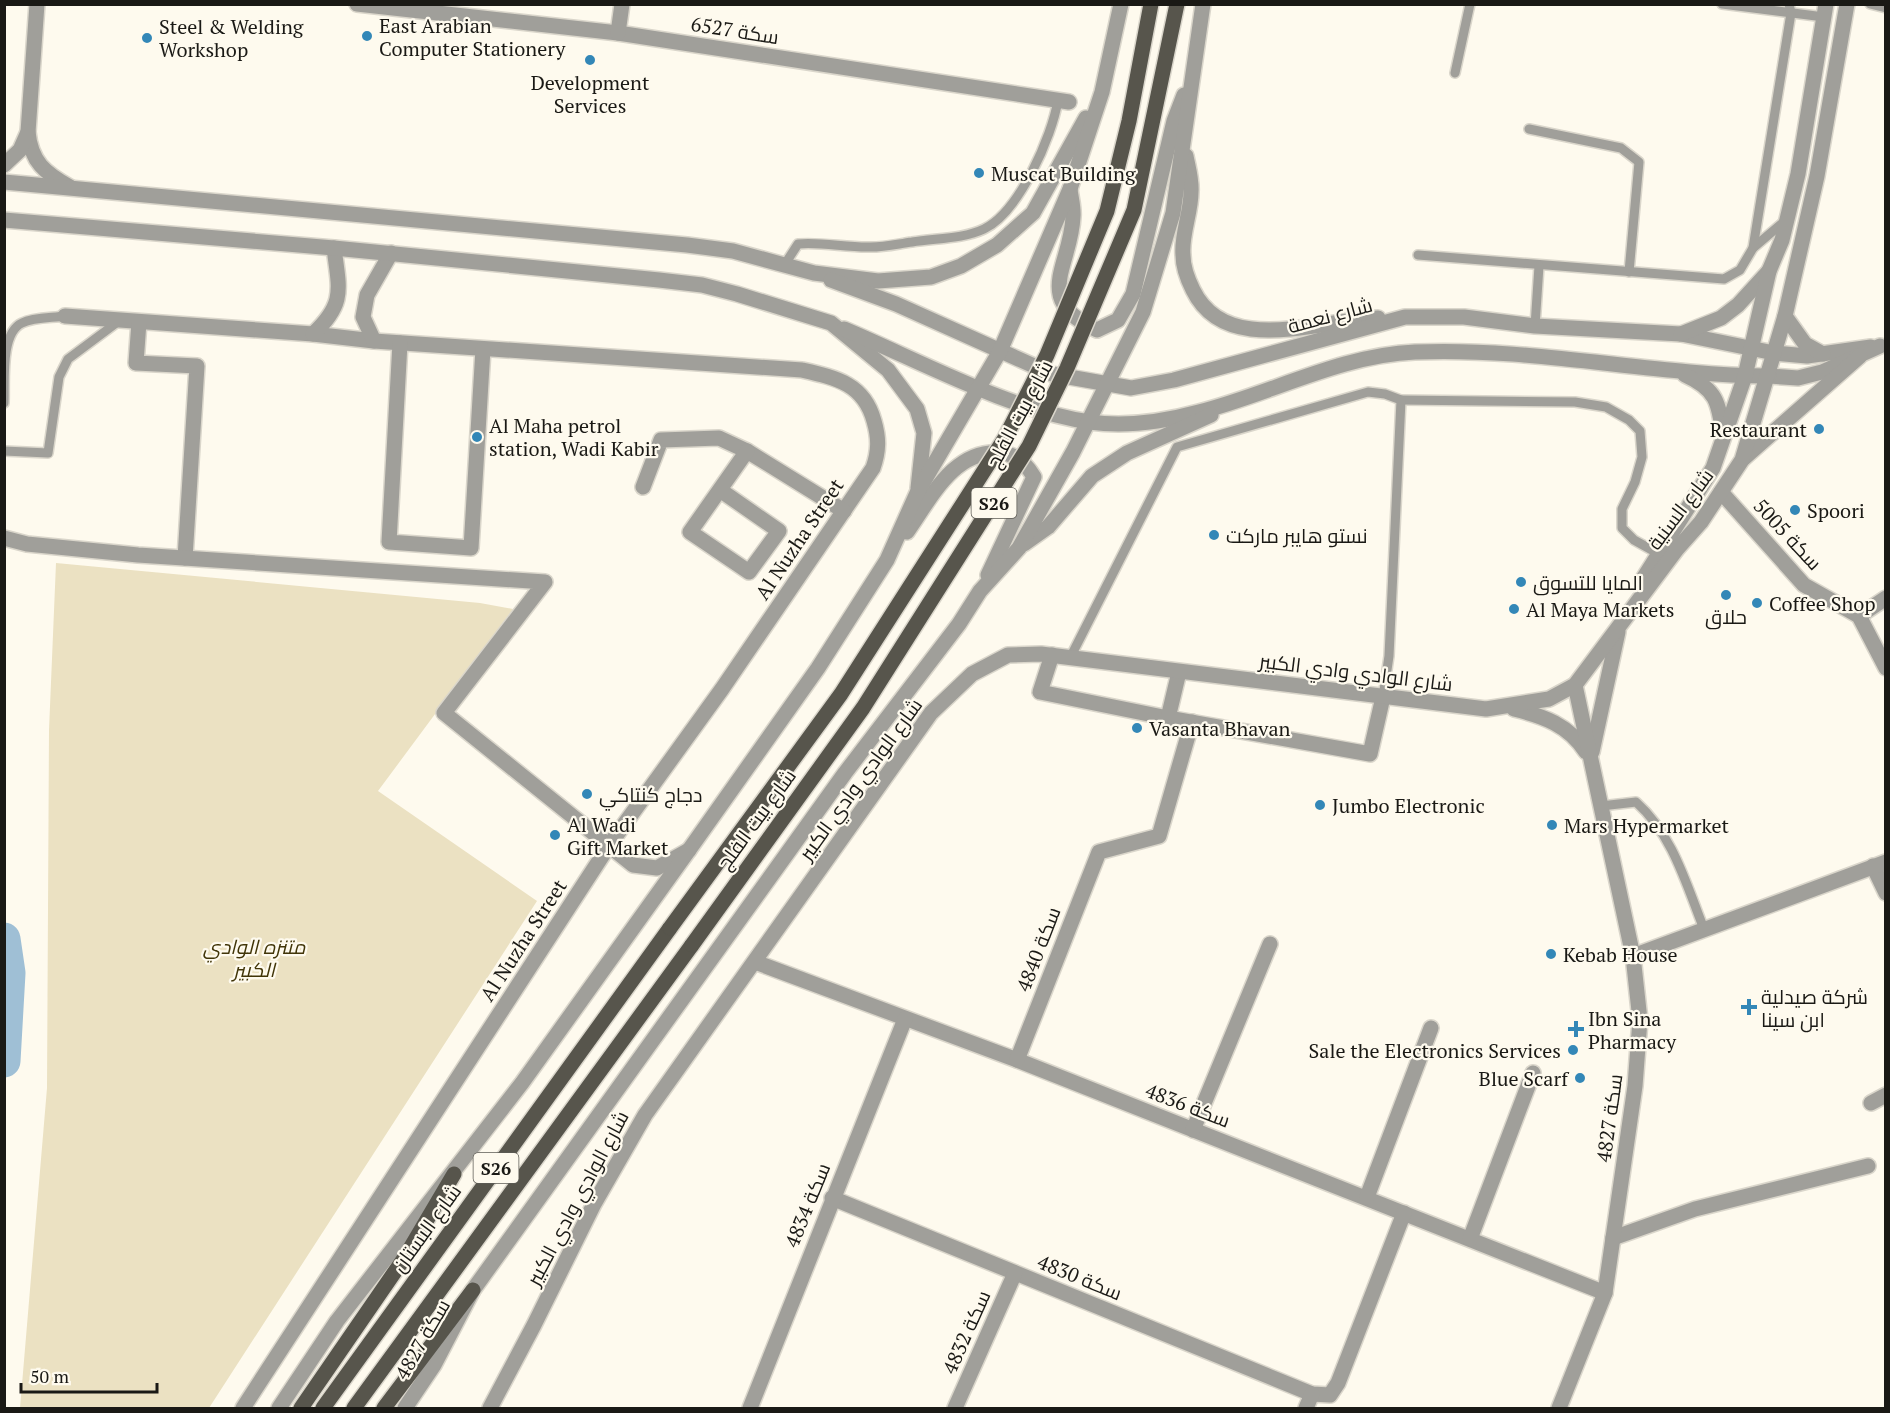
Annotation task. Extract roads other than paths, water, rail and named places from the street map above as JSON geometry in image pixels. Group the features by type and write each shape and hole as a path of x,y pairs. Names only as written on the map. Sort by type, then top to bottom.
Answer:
{"main road":[{"name":"شارع بيت الفلج","path":"670,928 841,693 1005,438 1047,355 1107,211 1129,121 1151,4"},
{"name":"شارع بيت الفلج","path":"354,1408 864,708 1029,446 1068,368 1134,210 1178,4"},
{"name":"شارع البستان","path":"323,1408 670,928"},
{"path":"301,1408 405,1257 454,1174"},
{"path":"384,1408 474,1290"}],"street":[{"path":"37,4 28,132 30,150 54,178 70,187"},
{"name":"سكة 6527","path":"357,4 618,33 1063,101"},
{"path":"618,33 622,4"},
{"path":"887,560 917,493 1000,351 1070,189 1102,92 1121,4"},
{"path":"1019,548 1091,422 1106,386 1143,312 1173,213 1203,4"},
{"name":"شارع السنية","path":"1575,685 1677,549 1701,522 1742,459 1769,376 1785,316 1817,176 1847,4"},
{"name":"شارع السنية","path":"1575,685 1713,468 1724,441 1745,376 1769,271 1787,219 1798,174 1825,11"},
{"path":"1070,189 1073,217 1057,287 1068,311 1097,330 1119,320 1132,294 1174,121 1193,69"},
{"path":"4,182 687,245 733,251 814,273 878,281 920,279 961,266 997,244 1033,213 1102,92"},
{"path":"4,165 20,150 28,132"},
{"path":"1184,142 1192,191 1182,255 1193,289 1212,316 1241,328 1293,330 1350,318 1405,317"},
{"name":"شارع نعمة","path":"4,220 390,253 702,285 831,323 1023,405 1091,422 1160,420 1241,400 1357,362 1414,352 1531,355 1674,370 1798,378 1822,372 1883,346"},
{"path":"313,334 331,317 339,291 334,248"},
{"path":"374,341 363,317 367,295 390,253"},
{"path":"1681,334 1721,318 1738,305 1769,271"},
{"name":"شارع نعمة","path":"814,273 896,304 1052,375 1106,386 1131,388 1174,380 1405,317 1464,317 1535,326 1681,334 1752,350 1807,356 1883,346"},
{"path":"65,316 483,348 471,548 389,542 400,343"},
{"path":"1785,316 1805,344 1823,354"},
{"path":"139,322 136,363 197,366 185,558"},
{"path":"831,323 888,370 917,409 924,432 917,493"},
{"name":"Al Nuzha Street","path":"243,1408 610,844 722,689 873,468 878,453 878,433 870,404 859,392 834,377 802,369 483,348"},
{"path":"1742,459 1860,356"},
{"path":"1674,370 1705,384 1719,405 1724,441"},
{"path":"980,591 1019,548 1048,527 1092,476 1127,453 1241,400"},
{"path":"643,487 661,440 719,438 747,451 844,511"},
{"path":"720,490 779,531 749,572 690,532 747,451"},
{"path":"279,1408 337,1321 454,1174 689,850 818,668 887,560 949,472 966,459 989,452 1008,453 1028,466 1034,477 980,591"},
{"name":"سكة 5005","path":"1721,492 1804,585 1859,616"},
{"path":"4,538 27,544 185,558 544,582 444,713 610,844 633,865 657,868 689,850"},
{"name":"سكة 4827","path":"405,1408 434,1365 474,1290 824,802 959,624 980,591"},
{"path":"1886,598 1859,616 1886,668"},
{"path":"1590,758 1619,626"},
{"name":"شارع الوادي وادي الكبير","path":"490,1408 594,1204 645,1115 931,713 972,674 1008,655 1052,655 1486,709 1549,699 1575,685"},
{"path":"1052,655 1040,692 1168,718 1370,754 1383,697"},
{"path":"1168,718 1179,672"},
{"name":"سكة 4827","path":"1559,1408 1605,1293 1635,1086 1640,1031 1634,956 1575,685"},
{"path":"1505,707 1547,719 1564,728 1578,739 1590,758"},
{"name":"سكة 4840","path":"1017,1060 1099,852 1159,836 1192,722"},
{"path":"1634,956 1879,864 1886,893"},
{"path":"1193,1130 1270,944"},
{"name":"سكة 4836","path":"755,962 1017,1060 1605,1293"},
{"name":"سكة 4834","path":"750,1408 905,1019"},
{"path":"1366,1197 1431,1028"},
{"path":"1470,1239 1533,1073"},
{"path":"1871,1102 1886,1095"},
{"path":"1613,1238 1695,1209 1868,1166"},
{"name":"سكة 4830","path":"832,1198 1015,1273 1309,1401"},
{"path":"1309,1401 1330,1395 1338,1383 1404,1213"},
{"name":"سكة 4832","path":"955,1408 1015,1273"}],"lane":[{"path":"1455,73 1470,4"},
{"path":"1722,4 1825,11"},
{"path":"1870,4 1886,8"},
{"path":"1753,248 1790,9"},
{"path":"784,264 798,244 868,247 952,238 986,229 1011,205 1033,171 1063,101"},
{"path":"1529,129 1621,148 1639,162 1629,272"},
{"path":"1418,255 1724,279 1740,270 1753,248 1787,219"},
{"path":"1535,326 1539,266"},
{"path":"4,403 6,348 13,330 22,323 65,316"},
{"path":"4,451 48,453 59,376 68,359 119,321"},
{"path":"1070,658 1177,447 1368,392 1385,394 1401,400 1575,402 1606,407 1629,420 1640,431 1642,457 1635,482 1622,509 1622,528 1634,540 1659,554"},
{"path":"1383,697 1389,656 1401,400"},
{"path":"1601,806 1636,802 1659,826 1678,863 1704,929"}],"waterway":[{"path":"4,939 9,973 4,1061"}],"place":[{"name":"East Arabian Computer Stationery","path":"367,36"},
{"name":"Steel & Welding Workshop","path":"147,38"},
{"name":"Development Services","path":"590,60"},
{"name":"Muscat Building","path":"979,173"},
{"name":"Restaurant","path":"1819,429"},
{"name":"Al Maha petrol station, Wadi Kabir","path":"477,437"},
{"name":"Spoori","path":"1795,510"},
{"name":"نستو هايبر ماركت","path":"1214,535"},
{"name":"المايا للتسوق","path":"1521,582"},
{"name":"حلاق","path":"1726,595"},
{"name":"Coffee Shop","path":"1757,603"},
{"name":"Al Maya Markets","path":"1514,609"},
{"name":"Vasanta Bhavan","path":"1137,728"},
{"name":"دجاج كنتاكي","path":"587,794"},
{"name":"Jumbo Electronic","path":"1320,805"},
{"name":"Mars Hypermarket","path":"1552,825"},
{"name":"Al Wadi Gift Market","path":"555,835"},
{"name":"Kebab House","path":"1551,954"},
{"name":"شركة صيدلية ابن سينا","path":"1749,1007"},
{"name":"Ibn Sina Pharmacy","path":"1576,1029"},
{"name":"Sale the Electronics Services","path":"1573,1050"},
{"name":"Blue Scarf","path":"1580,1078"}],"park label":[{"name":"متنزه الوادي الكبير","path":"254,958"}]}
